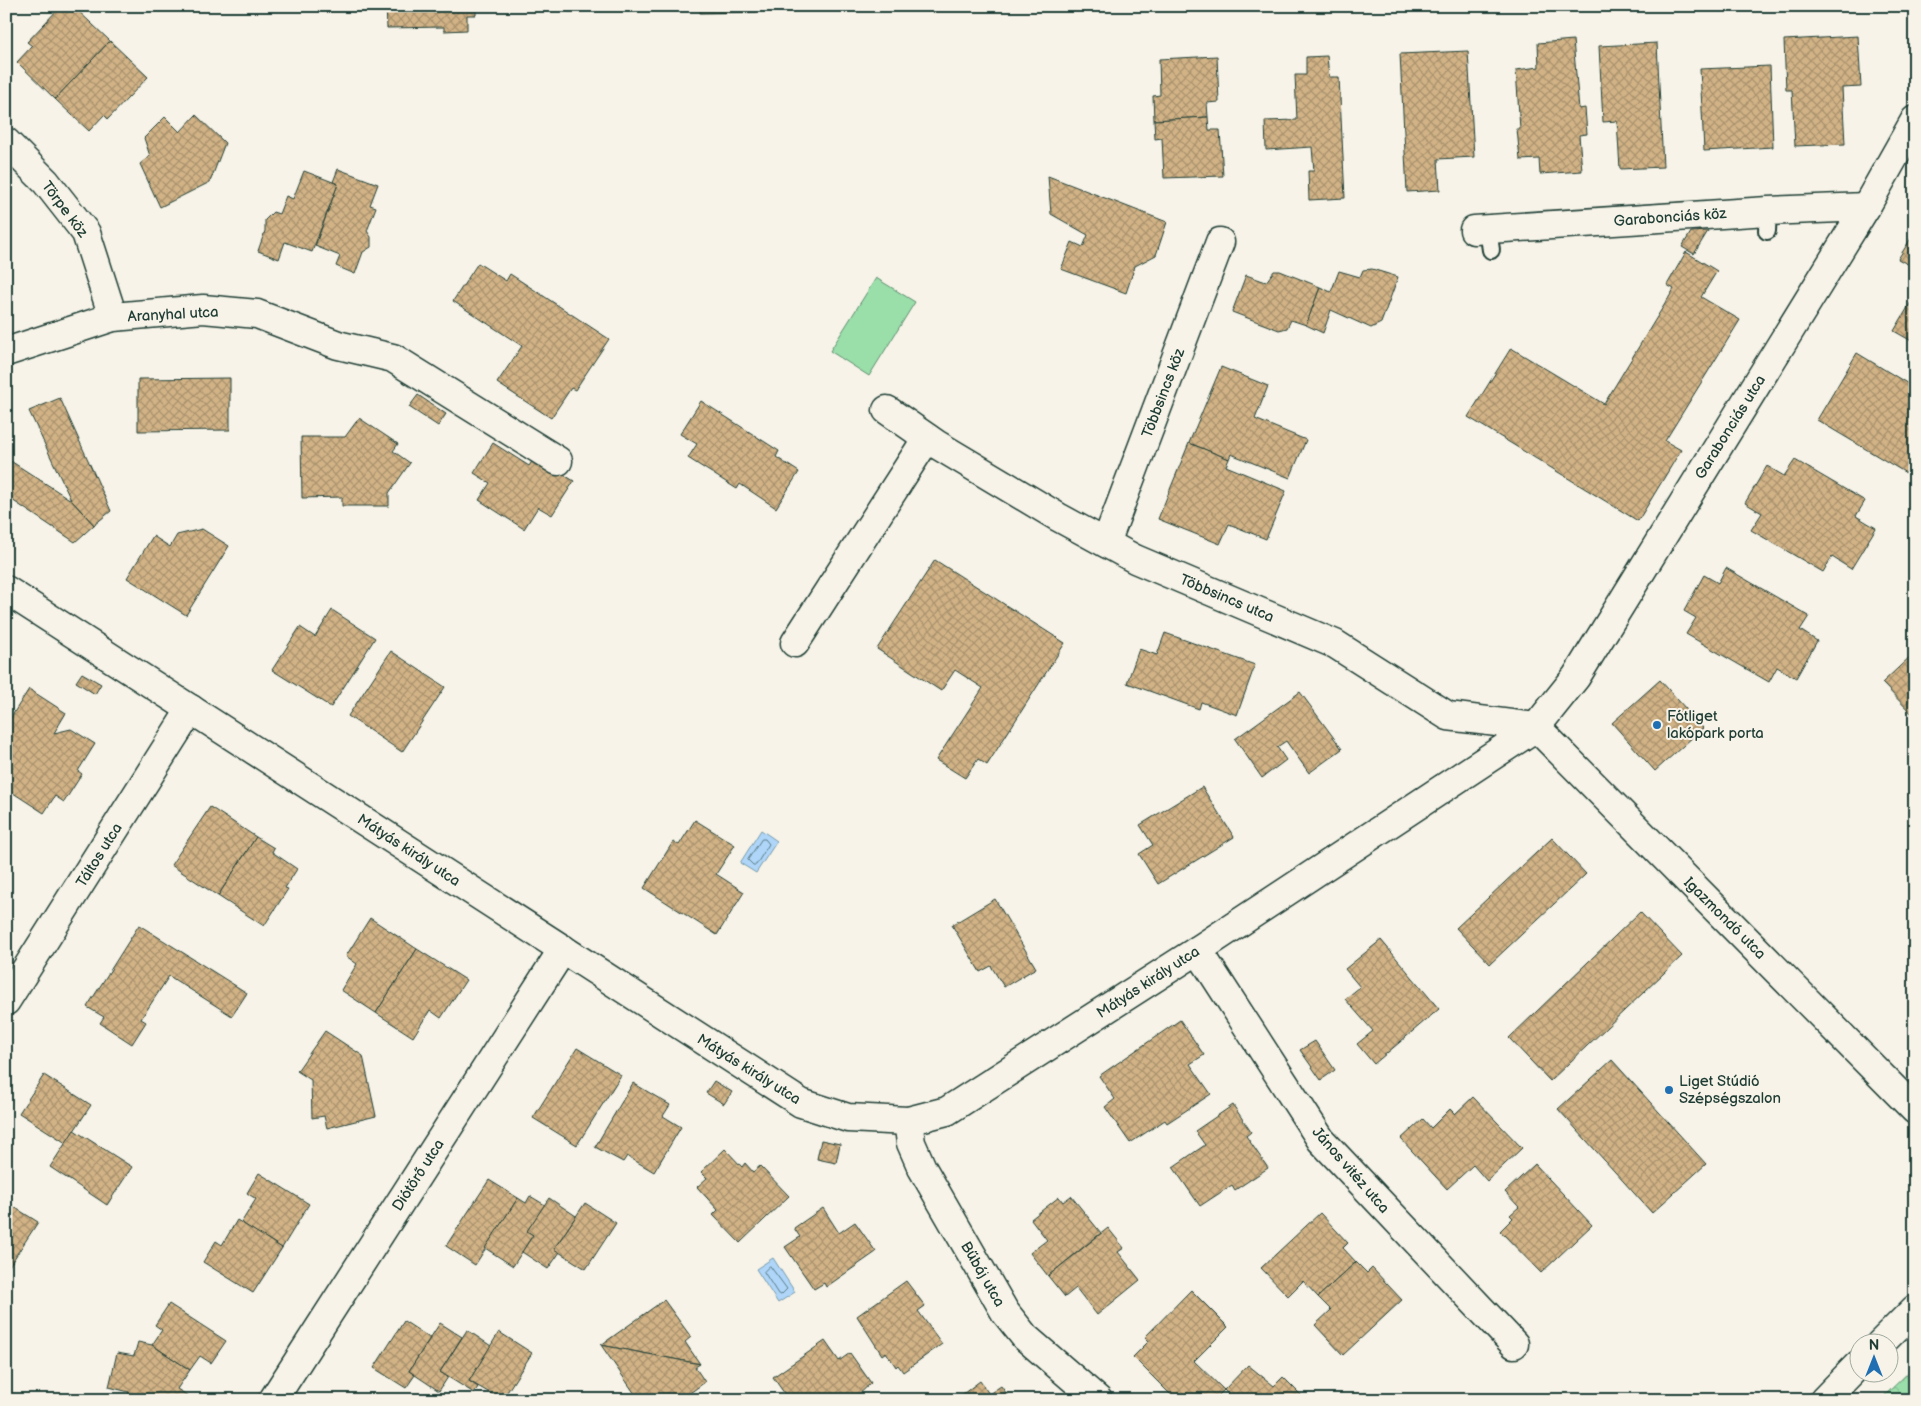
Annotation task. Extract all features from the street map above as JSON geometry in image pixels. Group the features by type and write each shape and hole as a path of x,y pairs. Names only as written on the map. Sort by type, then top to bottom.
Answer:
{"street":[{"name":"Garabonciás utca","path":"1536,726 1576,676 1866,207 1915,120"},
{"name":"Törpe köz","path":"6,142 46,182 86,233 113,317"},
{"name":"Garabonciás köz","path":"1484,236 1768,221 1866,207"},
{"name":"Többsincs köz","path":"1106,543 1220,242"},
{"name":"Aranyhal utca","path":"6,352 113,317 203,309 257,314 338,345 393,358 558,461"},
{"name":"Többsincs utca","path":"887,410 927,438 1135,559 1335,644 1448,716 1536,726"},
{"path":"796,643 927,438"},
{"name":"Mátyás király utca","path":"6,590 801,1103 848,1118 908,1121 947,1111 1198,950 1536,726"},
{"name":"Táltos utca","path":"6,1001 191,709"},
{"name":"Igazmondó utca","path":"1536,726 1915,1110"},
{"name":"Diótörő utca","path":"273,1400 563,949"},
{"name":"János vitéz utca","path":"1198,950 1321,1140 1514,1344"},
{"name":"Bűbáj utca","path":"908,1121 911,1143 922,1168 1005,1312 1025,1337 1098,1400"},
{"path":"1890,1334 1915,1309"},
{"path":"1824,1400 1848,1375"}],"green space":[{"path":"876,278 915,302 869,376 830,351"},
{"path":"1914,1367 1915,1400 1880,1400 1898,1384"}],"water":[{"path":"761,830 777,841 756,873 740,863"},
{"path":"773,1258 795,1292 778,1303 756,1269"}],"building":[{"path":"61,6 73,6 110,41 55,99 17,62 32,46 27,42"},
{"path":"386,6 476,6 476,15 467,15 467,30 444,31 444,27 387,28"},
{"path":"568,6 660,7 639,7 639,10 568,12"},
{"path":"700,6 757,6 757,12 700,13"},
{"path":"793,6 845,6 845,10 793,11"},
{"path":"1858,36 1861,87 1842,88 1845,144 1795,146 1792,90 1786,90 1784,40"},
{"path":"1573,40 1579,109 1585,108 1587,134 1579,135 1582,171 1540,174 1539,159 1520,160 1517,129 1520,129 1516,70 1539,67 1538,43"},
{"path":"110,41 148,77 108,119 104,115 89,131 55,99"},
{"path":"1657,43 1663,167 1620,169 1617,121 1603,122 1599,46"},
{"path":"1468,51 1474,157 1438,159 1440,190 1407,192 1400,54"},
{"path":"1217,56 1219,102 1207,103 1208,117 1154,120 1153,96 1160,95 1159,59"},
{"path":"1327,56 1329,77 1339,77 1345,198 1309,200 1308,171 1314,171 1312,147 1266,150 1265,121 1297,120 1295,75 1306,75 1306,57"},
{"path":"1770,66 1773,147 1704,151 1700,69"},
{"path":"196,115 225,143 210,182 160,207 140,164 150,156 144,138 165,117 180,132"},
{"path":"1208,117 1209,130 1220,130 1223,176 1164,178 1162,138 1155,139 1154,120"},
{"path":"338,169 378,184 370,205 376,207 367,231 371,237 371,247 363,252 355,274 336,266 340,256 315,246 338,184 333,182"},
{"path":"304,171 338,184 312,252 285,242 279,259 258,251 265,231 265,220 273,212 279,214 286,196 293,199"},
{"path":"1048,176 1167,222 1156,255 1135,266 1126,293 1061,269 1072,242 1083,247 1088,235 1051,214"},
{"path":"1708,231 1694,254 1682,247 1691,232"},
{"path":"1915,232 1915,268 1898,259"},
{"path":"1686,252 1717,271 1701,297 1740,320 1665,441 1681,450 1638,521 1468,417 1511,348 1604,404 1674,289 1667,285"},
{"path":"478,263 506,281 510,274 609,339 575,390 571,388 551,418 497,383 522,346 453,301"},
{"path":"1372,269 1398,277 1381,323 1371,328 1331,310 1323,333 1306,325 1320,287 1331,292 1339,271 1360,277 1363,270"},
{"path":"1274,271 1280,271 1320,287 1306,325 1291,320 1287,328 1279,330 1232,312 1246,275 1266,282"},
{"path":"1915,298 1915,343 1894,331"},
{"path":"1857,353 1915,388 1915,459 1906,473 1817,420"},
{"path":"1221,367 1268,386 1255,419 1306,440 1290,478 1231,454 1229,459 1189,443"},
{"path":"230,378 230,430 138,431 138,379"},
{"path":"418,395 446,414 438,426 409,407"},
{"path":"60,398 111,511 94,525 71,500 29,411"},
{"path":"701,401 779,451 776,457 799,472 776,508 740,484 737,489 688,458 697,444 680,434"},
{"path":"359,418 398,444 393,451 410,463 389,493 389,506 342,506 342,497 302,498 301,437 345,437"},
{"path":"493,443 529,466 535,457 574,481 552,515 538,507 524,529 479,500 490,483 474,473"},
{"path":"1189,443 1229,459 1226,466 1286,491 1266,539 1229,524 1220,544 1158,519"},
{"path":"6,458 71,500 94,525 75,542 6,496"},
{"path":"1795,460 1865,501 1856,516 1876,528 1851,569 1832,557 1823,572 1751,530 1762,513 1745,503 1767,466 1784,476"},
{"path":"202,529 229,546 186,615 127,578 153,536 170,547 177,535"},
{"path":"935,560 1065,643 987,765 978,759 965,778 936,760 983,688 955,670 941,691 877,649"},
{"path":"1726,568 1809,616 1800,630 1817,641 1796,678 1777,667 1769,682 1686,634 1696,618 1684,611 1704,575 1718,583"},
{"path":"332,610 375,638 331,707 272,670 300,627 315,637"},
{"path":"1165,633 1255,665 1237,715 1201,702 1199,709 1127,683 1139,649 1157,655"},
{"path":"391,651 445,687 402,752 348,716"},
{"path":"1915,654 1915,717 1882,683"},
{"path":"82,673 101,684 95,694 76,682"},
{"name":"Fótliget lakópark porta","path":"1660,680 1703,728 1655,771 1612,723"},
{"path":"29,689 66,713 54,733 71,729 95,744 78,771 82,774 64,802 55,796 44,813 10,791 6,796 6,725"},
{"path":"1300,692 1342,749 1309,773 1286,741 1277,747 1286,760 1262,778 1235,739"},
{"path":"1202,787 1234,837 1158,884 1139,854 1153,845 1140,825"},
{"path":"210,807 256,837 218,896 171,865"},
{"path":"695,820 735,845 716,874 744,892 717,935 644,888 673,842 679,845"},
{"path":"256,837 274,848 272,852 297,869 285,888 288,889 264,926 218,896"},
{"path":"1552,838 1586,874 1490,964 1456,928"},
{"path":"995,899 1036,968 1004,987 991,966 980,972 952,925"},
{"path":"1640,912 1682,956 1550,1081 1509,1038"},
{"path":"370,918 417,949 376,1013 341,990 357,964 346,956"},
{"path":"139,925 247,993 232,1016 169,976 141,1019 146,1022 132,1044 100,1023 104,1017 87,1007"},
{"path":"1381,940 1439,1009 1374,1064 1357,1044 1373,1031 1345,999 1360,987 1345,969"},
{"path":"417,949 466,980 441,1018 430,1010 413,1037 376,1013"},
{"path":"1180,1020 1204,1055 1190,1064 1211,1094 1167,1123 1165,1120 1130,1143 1105,1107 1115,1099 1099,1076"},
{"path":"325,1031 363,1056 376,1116 327,1128 324,1116 312,1118 311,1080 297,1071"},
{"path":"1315,1041 1335,1070 1321,1080 1300,1050"},
{"path":"577,1048 621,1075 577,1145 533,1118"},
{"path":"1612,1060 1706,1164 1652,1213 1558,1109"},
{"path":"44,1075 91,1105 66,1143 19,1113"},
{"path":"714,1081 732,1092 724,1104 706,1093"},
{"path":"633,1083 670,1105 663,1116 681,1127 654,1172 627,1156 623,1162 595,1147"},
{"path":"1473,1097 1522,1148 1487,1181 1473,1165 1447,1189 1401,1139 1423,1119 1431,1128 1450,1109 1455,1114"},
{"path":"1233,1105 1251,1132 1246,1136 1268,1168 1235,1190 1232,1185 1200,1206 1173,1167 1205,1145 1195,1131"},
{"path":"74,1130 132,1167 107,1205 50,1167"},
{"path":"821,1140 840,1144 836,1163 817,1159"},
{"path":"725,1149 742,1167 745,1163 753,1172 760,1166 789,1196 740,1243 713,1215 718,1210 697,1187 707,1178 701,1172"},
{"path":"1535,1164 1592,1225 1541,1273 1500,1231 1513,1218 1510,1215 1519,1207 1505,1192"},
{"path":"259,1173 309,1204 282,1248 241,1223 256,1199 247,1193"},
{"path":"489,1180 518,1198 475,1265 446,1246"},
{"path":"530,1196 545,1205 527,1231 533,1235 513,1266 485,1248 518,1198 526,1203"},
{"path":"1071,1196 1101,1233 1048,1276 1030,1253 1047,1240 1031,1219 1059,1197 1063,1202"},
{"path":"549,1198 576,1216 554,1249 560,1252 548,1269 522,1252 533,1235 527,1231"},
{"path":"6,1202 38,1222 6,1271"},
{"path":"585,1203 616,1223 586,1269 554,1249"},
{"path":"823,1208 839,1233 855,1222 876,1252 826,1287 824,1283 814,1289 785,1247 800,1237 794,1228"},
{"path":"1320,1213 1348,1243 1343,1248 1356,1262 1318,1297 1303,1281 1288,1296 1261,1268"},
{"path":"237,1220 282,1248 253,1293 203,1262 216,1241 222,1245"},
{"path":"1108,1228 1124,1248 1118,1252 1140,1280 1097,1315 1076,1288 1065,1297 1048,1276"},
{"path":"1356,1262 1367,1273 1372,1268 1402,1300 1343,1355 1315,1325 1331,1310 1318,1297"},
{"path":"906,1281 925,1306 918,1311 942,1344 903,1372 898,1365 896,1367 886,1352 882,1355 857,1316"},
{"path":"1191,1290 1228,1327 1194,1361 1224,1390 1214,1400 1176,1400 1133,1357 1149,1341 1145,1337"},
{"path":"664,1300 691,1337 685,1342 700,1364 601,1345"},
{"path":"169,1304 226,1341 211,1363 200,1356 190,1370 152,1345 162,1330 155,1325"},
{"path":"404,1321 430,1338 409,1371 415,1375 406,1388 374,1368"},
{"path":"440,1323 462,1337 440,1372 448,1377 439,1391 409,1371"},
{"path":"467,1330 491,1346 469,1381 478,1387 474,1393 440,1372"},
{"path":"499,1332 532,1353 502,1400 469,1381"},
{"path":"825,1341 839,1361 850,1353 871,1383 853,1400 789,1400 773,1377"},
{"path":"138,1342 152,1345 190,1370 177,1389 190,1397 188,1400 127,1400 129,1392 109,1387 117,1353 134,1356"},
{"path":"601,1345 700,1364 695,1367 705,1382 686,1396 685,1400 628,1400 635,1394"},
{"path":"1248,1365 1274,1386 1283,1377 1306,1400 1234,1400 1224,1390"},
{"path":"980,1381 989,1394 1001,1386 1011,1400 955,1400"}],"place":[{"name":"Fótliget lakópark porta","path":"1657,725"},
{"name":"Liget Stúdió Szépségszalon","path":"1669,1090"}]}
